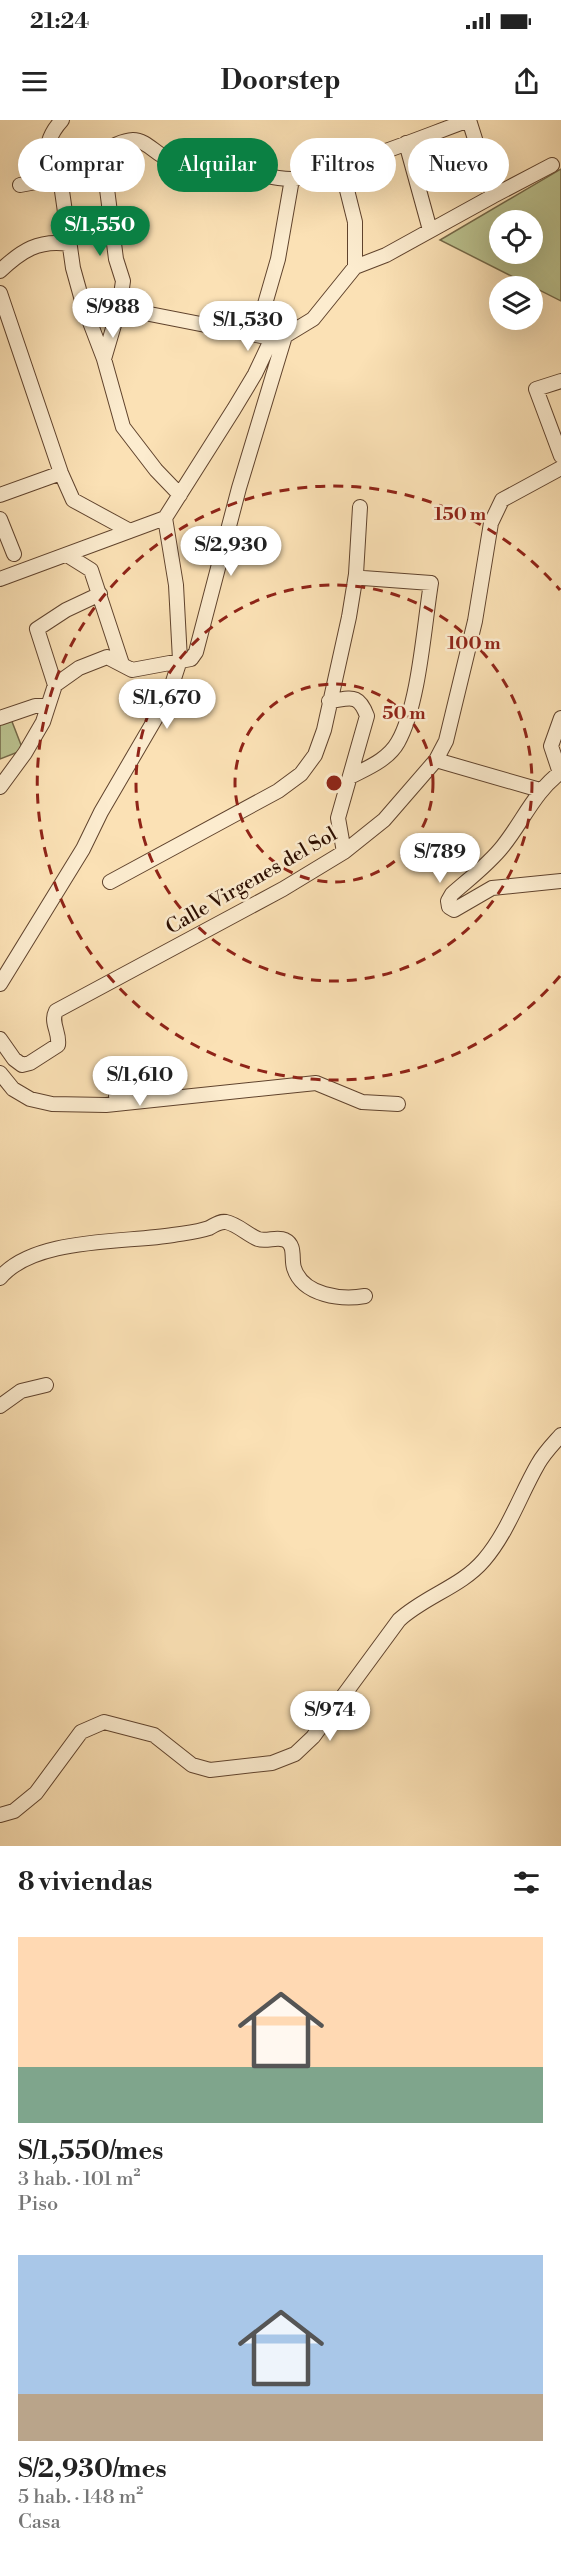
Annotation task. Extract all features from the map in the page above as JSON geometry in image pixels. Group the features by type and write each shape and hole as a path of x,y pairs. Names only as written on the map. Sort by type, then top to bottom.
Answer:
{"street":[{"path":"49,138 62,120"},
{"path":"396,147 469,120 492,196"},
{"path":"406,143 430,230"},
{"path":"145,144 166,158 290,179"},
{"path":"0,579 165,518 278,337 313,319 355,267 386,255 552,165"},
{"path":"256,335 278,259 290,190"},
{"path":"62,192 69,244 83,304 104,359 123,427 156,470 180,495"},
{"path":"104,359 119,308 123,281 116,259 107,192"},
{"path":"348,192 355,222 355,267"},
{"path":"0,271 20,252 52,242 69,244"},
{"path":"0,293 61,473 73,500 130,531"},
{"path":"83,304 119,308 256,335 278,337"},
{"path":"2,783 25,753 43,722 55,685 79,668 108,657 132,670 191,659 196,652 278,337"},
{"path":"561,381 536,389 561,456"},
{"name":"Calle Virgenes del Sol","path":"0,1040 14,1059 22,1065 30,1064 57,1045 59,1038 54,1016 56,1011 283,889 344,852 384,820 436,760 446,741 475,621 491,523 502,500 561,468"},
{"path":"0,495 61,473"},
{"path":"111,882 278,791 301,774 315,755 324,730 349,617 356,574 360,507"},
{"path":"0,984 83,849 101,812 168,697 180,660 176,585 165,518"},
{"path":"0,519 14,554"},
{"path":"67,555 91,570 122,664"},
{"path":"350,777 381,761 398,742 411,706 431,583 363,578"},
{"path":"55,685 37,629 66,610 100,594"},
{"path":"329,701 356,698 362,702 367,716 338,818 344,852"},
{"path":"0,718 35,706 48,706"},
{"path":"561,718 552,746 560,773 540,790 501,848 452,894 448,901 449,907 454,910 492,888 561,881"},
{"path":"436,760 540,790"},
{"path":"0,1073 13,1089 30,1099 52,1104 106,1105 316,1083 362,1102 398,1104"},
{"path":"106,1105 113,1096 130,1094 139,1089 141,1083"},
{"path":"0,1278 17,1263 40,1254 103,1241 167,1236 201,1230 218,1222 226,1222 260,1240 280,1238 288,1241 291,1246 294,1270 314,1290 343,1298 365,1296"},
{"path":"0,1406 21,1391 46,1385"},
{"path":"0,1815 14,1811 36,1793 81,1732 104,1722 154,1735 192,1765 210,1770 272,1763 295,1754 314,1737 399,1620 409,1611 468,1576 485,1559 539,1461 561,1435"}],"green space":[{"path":"561,169 561,301 543,292 543,276 511,276 440,240 489,211 489,264 543,264 543,210 491,210"},
{"path":"11,719 23,750 0,759 0,724"}]}
